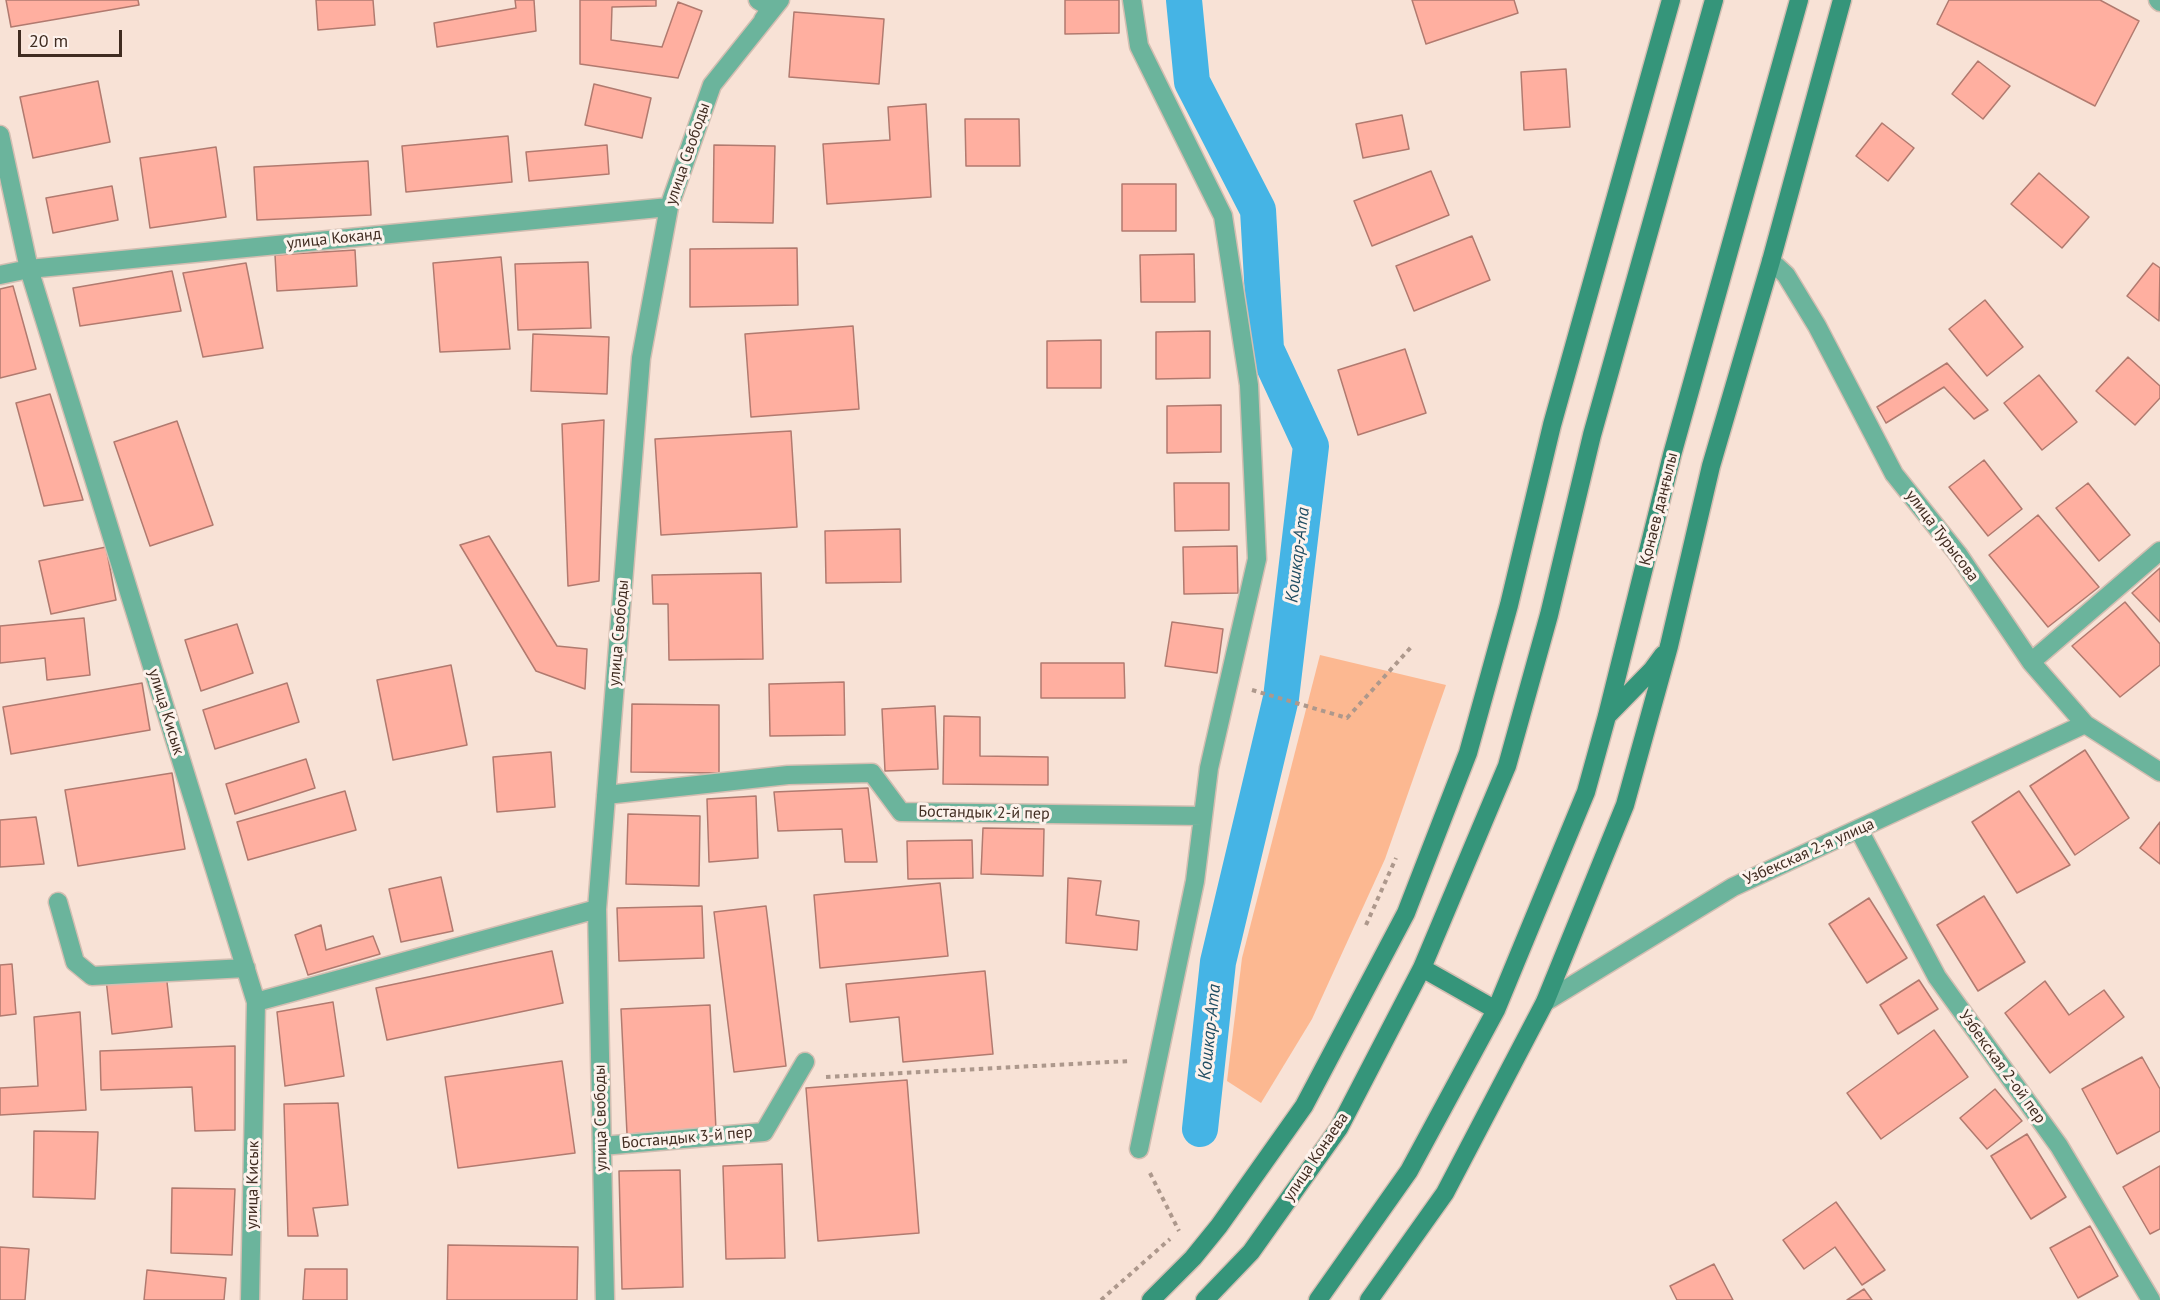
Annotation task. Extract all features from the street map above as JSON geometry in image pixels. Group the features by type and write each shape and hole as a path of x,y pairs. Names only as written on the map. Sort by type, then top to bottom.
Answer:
{"main road":[{"path":"1151,1300 1193,1258 1219,1226 1304,1106 1406,913 1468,753 1509,605 1552,424 1671,0"},
{"path":"1318,1300 1409,1171 1496,1010 1422,968 1508,766 1549,615 1592,435 1714,0"},
{"name":"Қонаев даңғылы","path":"1496,1010 1586,792 1672,455 1799,0"},
{"path":"1369,1300 1444,1192 1545,1002 1625,805 1669,646 1712,466 1842,0"},
{"path":"1607,716 1652,670 1669,646"},
{"name":"улица Конаева","path":"1205,1300 1251,1252 1339,1128 1422,968"}],"street":[{"path":"758,0 771,8 761,24"},
{"name":"улица Свободы","path":"605,1300 597,909 641,358 669,207 712,85 780,0"},
{"path":"1132,0 1139,46 1223,216 1249,385 1257,559 1209,768 1195,881 1139,1149"},
{"name":"улица Кисык","path":"0,135 29,269 256,1002 250,1300"},
{"name":"улица Коканд","path":"0,275 29,269 669,207"},
{"name":"улица Турысова","path":"1771,261 1786,275 1816,326 1894,474 1958,554 2031,662 2085,724 2160,771"},
{"path":"2031,662 2160,551"},
{"name":"Узбекская 2-я улица","path":"1545,1002 1732,887 2085,724"},
{"name":"Бостандык 2-й пер","path":"606,795 788,776 872,773 901,812 1203,816"},
{"name":"Узбекская 2-ой пер","path":"1858,830 1937,977 2059,1146 2151,1300"},
{"path":"58,902 75,962 92,976 246,968"},
{"path":"256,1002 597,909"},
{"name":"Бостандык 3-й пер","path":"602,1146 764,1132 805,1062"}],"path":[{"path":"1262,693 1347,718 1413,645"},
{"path":"1366,926 1400,849"},
{"path":"796,1079 1158,1059"},
{"path":"1139,1149 1179,1231"},
{"path":"1101,1300 1179,1231 1186,1222"}],"shaded area":[{"path":"1320,655 1446,685 1385,859 1312,1019 1261,1103 1227,1081 1242,958"}],"building":[{"path":"6,0 138,0 139,5 11,27"},
{"path":"316,0 373,0 375,25 318,30"},
{"path":"515,0 534,0 536,31 437,47 434,23 516,8"},
{"path":"580,0 656,0 656,6 612,7 611,40 662,47 678,2 702,11 678,78 580,64"},
{"path":"1065,0 1119,0 1119,33 1065,34"},
{"path":"1412,0 1514,0 1518,13 1426,44"},
{"path":"1949,0 2100,0 2139,21 2095,106 1937,24"},
{"path":"794,12 884,19 879,84 789,77"},
{"path":"1978,61 2010,86 1983,119 1952,94"},
{"path":"1566,69 1570,127 1524,130 1521,72"},
{"path":"98,81 110,142 33,158 20,97"},
{"path":"594,84 651,98 642,138 585,125"},
{"path":"926,104 931,197 827,204 823,144 890,140 888,107"},
{"path":"1402,115 1409,149 1363,158 1356,124"},
{"path":"965,119 1019,119 1020,166 966,166"},
{"path":"1882,123 1914,148 1888,181 1856,156"},
{"path":"508,136 512,182 406,192 402,146"},
{"path":"607,145 609,174 529,181 526,152"},
{"path":"714,145 775,146 773,223 713,222"},
{"path":"216,147 226,217 150,228 140,158"},
{"path":"368,161 371,215 257,220 254,167"},
{"path":"1431,171 1449,215 1372,246 1354,201"},
{"path":"2039,173 2089,217 2062,248 2011,204"},
{"path":"1122,184 1176,184 1176,231 1122,231"},
{"path":"112,186 118,220 53,233 46,198"},
{"path":"1472,236 1490,280 1414,311 1396,266"},
{"path":"797,248 798,305 690,307 690,249"},
{"path":"355,250 357,286 277,291 275,255"},
{"path":"1194,254 1195,302 1141,302 1140,255"},
{"path":"501,257 510,349 440,352 433,263"},
{"path":"588,262 591,328 518,330 515,264"},
{"path":"246,263 263,348 203,357 183,273"},
{"path":"2153,263 2160,268 2159,321 2127,296"},
{"path":"172,271 181,311 80,326 73,288"},
{"path":"13,286 36,369 0,378 0,289"},
{"path":"1985,300 2023,347 1987,376 1949,329"},
{"path":"853,326 859,409 751,417 745,334"},
{"path":"1210,331 1210,378 1156,379 1156,332"},
{"path":"533,334 609,337 607,394 531,391"},
{"path":"1101,340 1101,388 1047,388 1047,341"},
{"path":"1405,349 1426,413 1358,435 1338,370"},
{"path":"2128,357 2160,386 2160,398 2135,425 2096,391"},
{"path":"1947,363 1988,410 1974,419 1944,387 1886,423 1877,407"},
{"path":"2039,375 2077,422 2042,450 2004,403"},
{"path":"50,394 83,500 44,506 16,403"},
{"path":"1221,405 1221,452 1167,453 1167,406"},
{"path":"604,420 599,581 568,586 562,424"},
{"path":"177,421 213,525 150,546 114,442"},
{"path":"791,431 797,527 661,535 655,439"},
{"path":"1984,460 2022,509 1988,536 1949,487"},
{"path":"1174,483 1229,483 1229,530 1175,531"},
{"path":"2088,483 2130,535 2099,561 2056,508"},
{"path":"2038,515 2099,587 2048,627 1989,555"},
{"path":"900,529 901,582 826,583 825,531"},
{"path":"489,536 557,646 587,649 585,689 536,671 460,545"},
{"path":"1237,546 1238,593 1184,594 1183,547"},
{"path":"106,547 116,600 51,614 39,561"},
{"path":"2160,568 2160,622 2132,593"},
{"path":"761,573 763,659 669,660 668,604 653,604 652,575"},
{"path":"2125,602 2160,644 2160,665 2120,697 2072,646"},
{"path":"84,618 90,675 47,680 45,658 0,663 0,626"},
{"path":"1172,622 1223,629 1217,673 1165,666"},
{"path":"237,624 253,673 201,691 185,640"},
{"path":"1041,663 1124,663 1125,698 1041,698"},
{"path":"451,665 467,745 393,760 377,680"},
{"path":"844,682 845,735 770,736 769,684"},
{"path":"142,683 150,730 11,754 3,707"},
{"path":"287,683 299,722 215,749 203,710"},
{"path":"632,704 719,705 719,773 631,772"},
{"path":"935,706 938,769 885,771 882,709"},
{"path":"944,716 980,717 980,756 1048,757 1048,785 943,784"},
{"path":"2085,750 2129,818 2075,855 2030,786"},
{"path":"551,752 555,807 497,812 493,757"},
{"path":"306,759 315,788 235,814 226,784"},
{"path":"172,773 185,849 78,866 65,790"},
{"path":"868,788 877,862 845,862 842,829 778,831 774,792"},
{"path":"345,791 356,830 248,860 237,822"},
{"path":"2019,791 2070,865 2017,893 1972,822"},
{"path":"756,796 758,858 709,862 707,799"},
{"path":"628,814 700,816 699,886 626,884"},
{"path":"36,817 44,864 0,867 0,820"},
{"path":"2160,822 2160,864 2140,848"},
{"path":"983,828 1044,829 1043,876 981,874"},
{"path":"972,840 973,878 908,879 907,841"},
{"path":"441,877 453,931 401,942 389,889"},
{"path":"1068,878 1101,881 1096,915 1139,921 1137,950 1066,943"},
{"path":"940,883 948,956 820,968 814,895"},
{"path":"1984,896 2025,962 1978,991 1937,925"},
{"path":"1869,898 1907,958 1867,983 1829,924"},
{"path":"702,906 704,958 619,961 617,908"},
{"path":"766,906 786,1066 734,1072 714,912"},
{"path":"321,925 326,950 373,936 380,954 308,975 295,935"},
{"path":"552,951 563,1003 387,1040 376,988"},
{"path":"12,964 16,1014 0,1016 0,965"},
{"path":"985,971 993,1054 903,1062 899,1017 850,1022 846,984"},
{"path":"166,973 172,1027 112,1034 106,979"},
{"path":"1919,980 1938,1009 1898,1034 1880,1005"},
{"path":"2045,981 2069,1015 2104,990 2124,1017 2050,1073 2005,1013"},
{"path":"333,1002 344,1076 285,1086 277,1012"},
{"path":"710,1005 716,1130 627,1134 621,1009"},
{"path":"80,1012 86,1110 0,1115 0,1088 38,1086 34,1017"},
{"path":"1934,1030 1968,1077 1881,1139 1847,1093"},
{"path":"235,1046 235,1130 195,1131 192,1087 101,1090 100,1051"},
{"path":"2142,1057 2160,1089 2160,1131 2117,1154 2082,1089"},
{"path":"562,1061 575,1153 458,1168 445,1077"},
{"path":"907,1080 919,1233 818,1241 806,1088"},
{"path":"1995,1089 2022,1121 1987,1149 1960,1118"},
{"path":"338,1103 348,1205 313,1208 318,1236 288,1236 284,1104"},
{"path":"34,1131 98,1132 95,1199 33,1197"},
{"path":"2027,1134 2066,1197 2031,1219 1991,1156"},
{"path":"782,1164 785,1258 726,1259 723,1166"},
{"path":"2160,1166 2160,1229 2150,1234 2123,1187"},
{"path":"680,1170 683,1287 622,1289 619,1171"},
{"path":"172,1188 235,1189 232,1255 171,1253"},
{"path":"1836,1202 1885,1270 1862,1285 1835,1247 1804,1269 1783,1240"},
{"path":"2090,1226 2118,1276 2078,1298 2050,1248"},
{"path":"448,1245 578,1247 577,1300 447,1300"},
{"path":"0,1247 29,1249 25,1300 0,1300"},
{"path":"1714,1264 1733,1300 1677,1300 1670,1286"},
{"path":"305,1269 347,1269 347,1300 303,1300"},
{"path":"147,1270 226,1278 224,1300 144,1300"},
{"path":"1864,1289 1872,1300 1847,1300"}],"waterway":[{"name":"Кошкар-Ата","path":"1184,0 1192,82 1258,210 1266,349 1311,446 1281,698 1218,962 1200,1129"}]}
